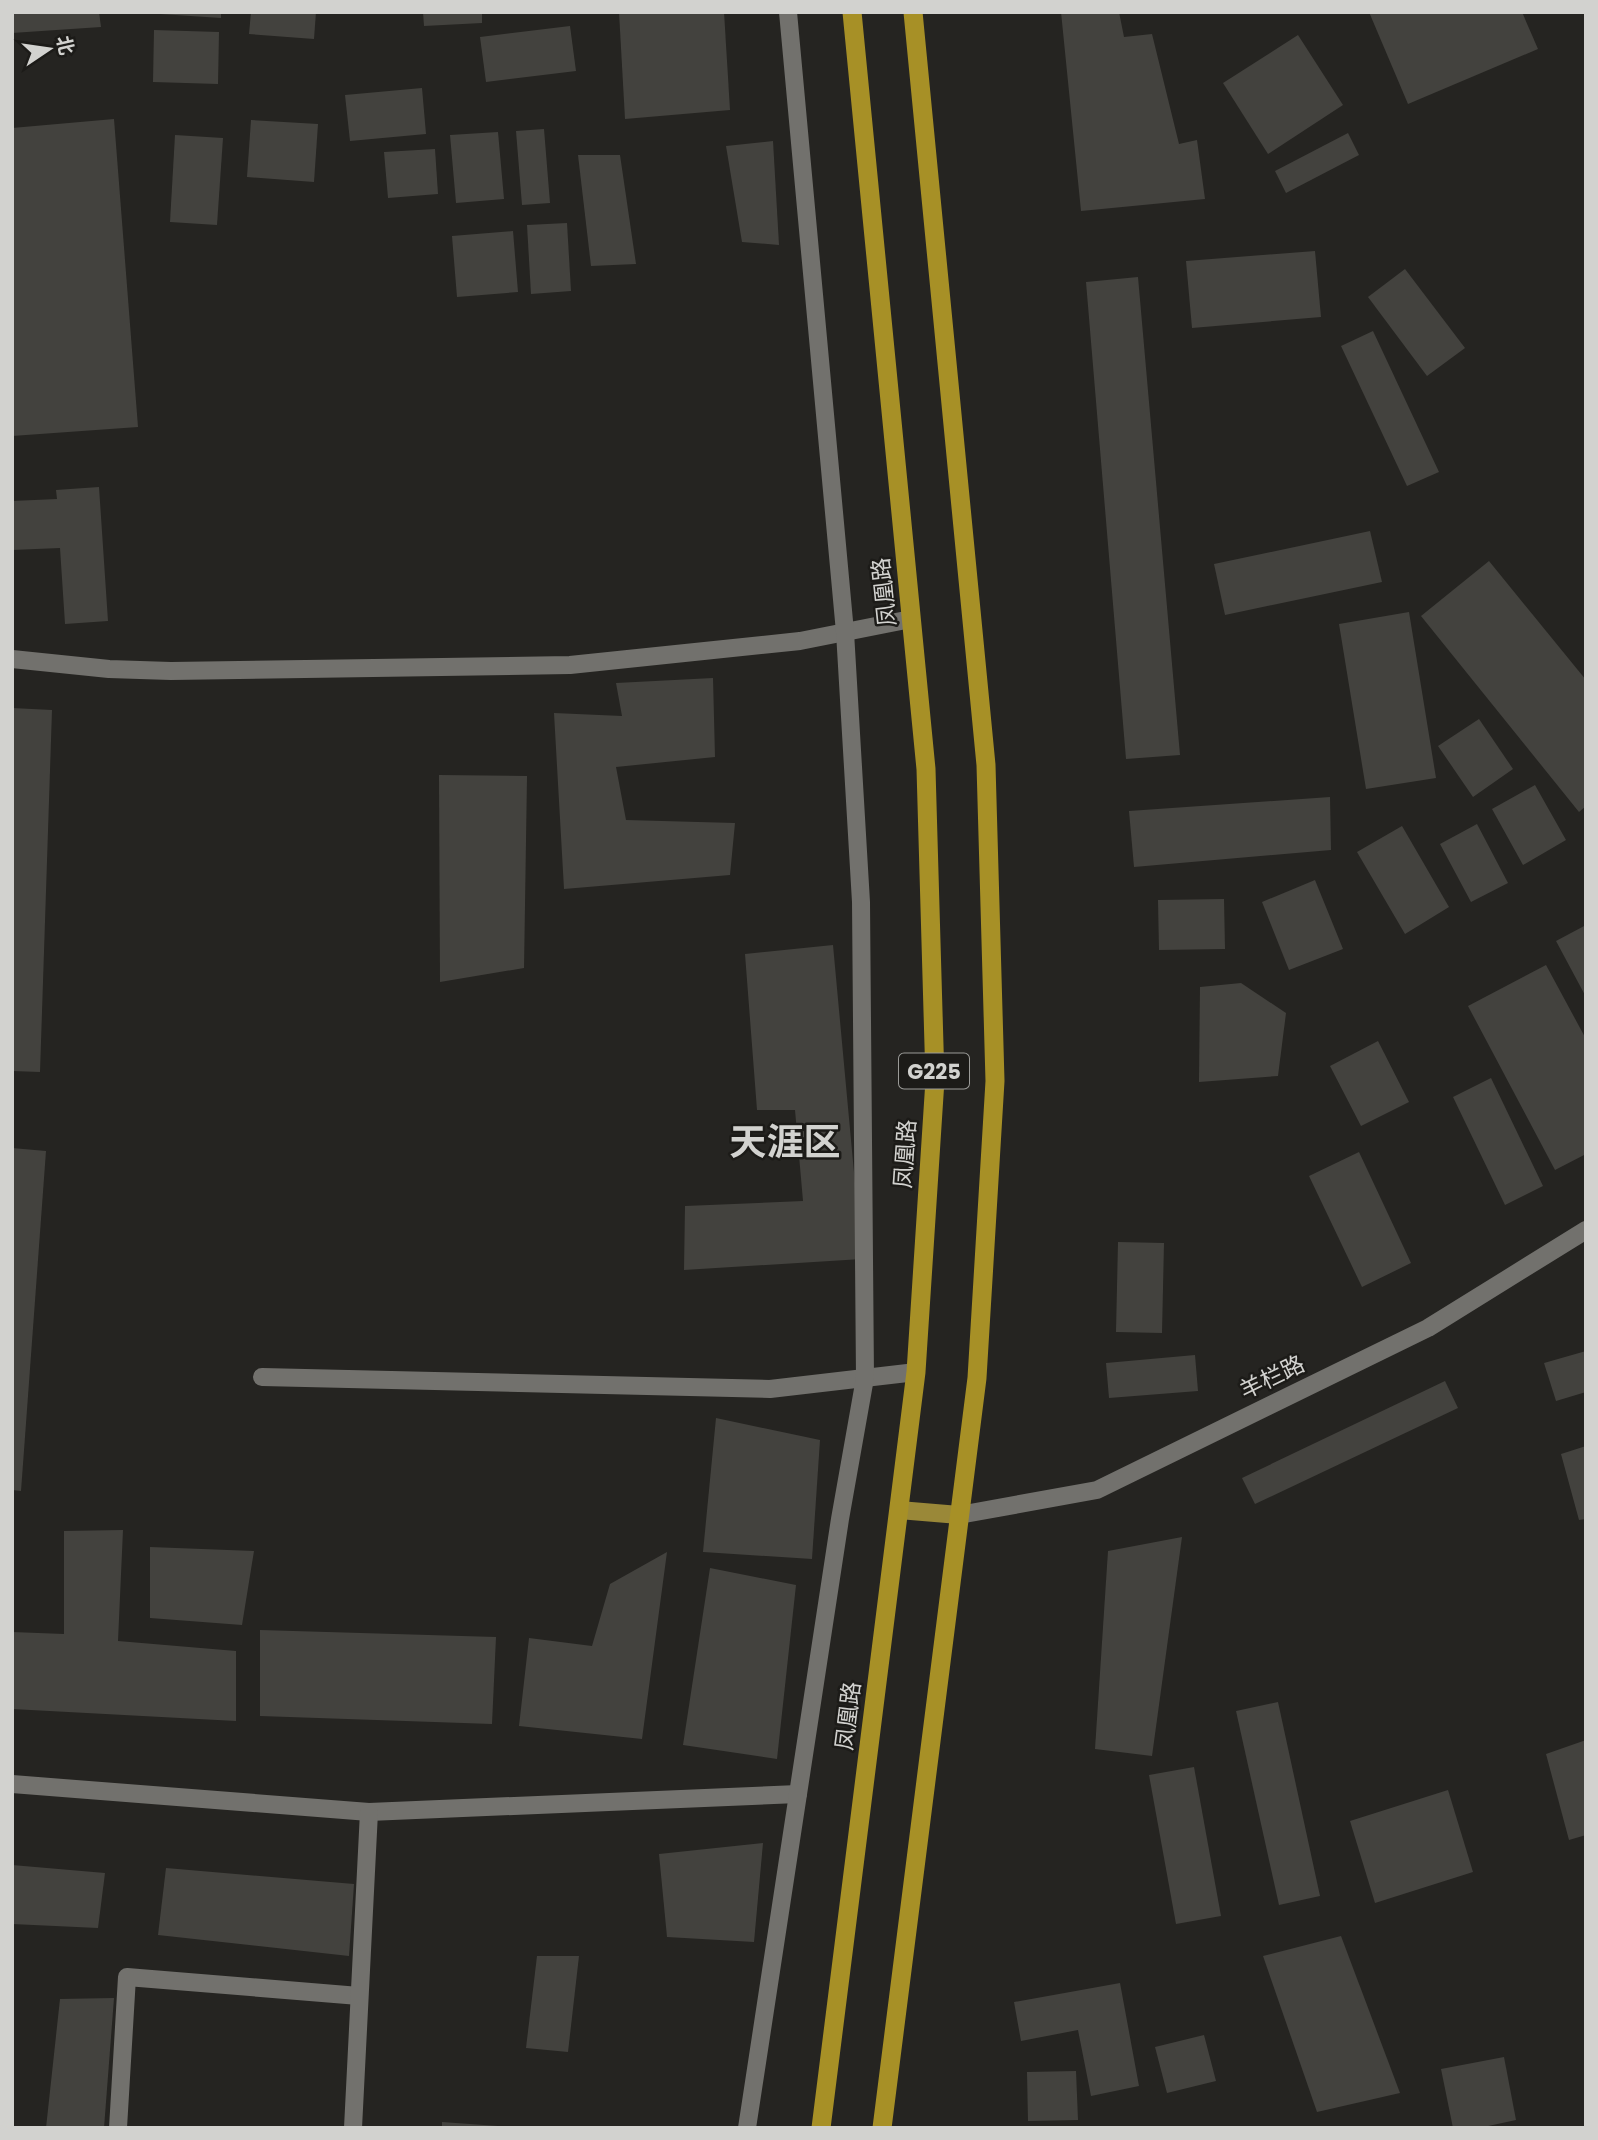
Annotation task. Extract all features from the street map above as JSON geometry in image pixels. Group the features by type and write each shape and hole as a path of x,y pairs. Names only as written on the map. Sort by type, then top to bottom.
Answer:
{"highway":[{"name":"凤凰路","path":"821,2128 916,1372 935,1080 926,769 852,12"},
{"name":"G225","path":"882,2128 977,1378 996,1081 987,779 913,12"}],"main road":[{"path":"899,1510 959,1515"}],"street":[{"path":"747,2128 864,1378 861,902 845,632 788,12"},
{"path":"12,659 109,669 171,671 570,665 800,641 911,619"},
{"name":"羊栏路","path":"959,1515 1097,1490 1428,1328 1586,1230"},
{"path":"262,1377 770,1390 916,1372"},
{"path":"12,1784 369,1812 798,1794"},
{"path":"353,2128 369,1812"},
{"path":"118,2128 127,1977 359,1996"}],"building":[{"path":"12,12 99,12 101,27 12,33"},
{"path":"221,12 221,18 160,14"},
{"path":"251,12 316,12 314,39 249,34"},
{"path":"423,12 482,12 482,23 424,26"},
{"path":"619,12 724,12 730,110 625,119"},
{"path":"1061,12 1119,12 1124,37 1152,34 1179,144 1197,140 1205,199 1081,211"},
{"path":"1369,12 1522,12 1538,49 1408,104"},
{"path":"570,26 576,71 486,82 480,37"},
{"path":"154,30 219,32 218,84 153,82"},
{"path":"1298,35 1343,105 1268,154 1223,83"},
{"path":"422,88 426,134 350,141 345,95"},
{"path":"114,119 138,427 12,436 12,128"},
{"path":"251,120 318,124 314,182 247,177"},
{"path":"544,129 550,203 522,205 516,131"},
{"path":"498,132 504,199 456,203 450,135"},
{"path":"1348,133 1359,155 1286,193 1275,171"},
{"path":"175,135 223,138 217,225 170,222"},
{"path":"773,141 779,245 742,242 726,146"},
{"path":"435,149 438,194 388,198 384,152"},
{"path":"578,155 620,155 636,264 591,266"},
{"path":"567,223 571,291 531,294 527,225"},
{"path":"513,231 518,292 457,297 452,236"},
{"path":"1315,251 1321,317 1192,328 1186,261"},
{"path":"1405,269 1465,348 1427,376 1368,297"},
{"path":"1138,277 1180,755 1126,759 1086,282"},
{"path":"1373,331 1439,472 1407,486 1341,346"},
{"path":"99,487 108,621 65,624 60,548 12,550 12,501 57,499 56,490"},
{"path":"1370,531 1382,582 1225,615 1214,564"},
{"path":"1489,561 1586,680 1586,806 1579,812 1421,616"},
{"path":"1409,612 1436,778 1366,789 1339,624"},
{"path":"713,678 715,757 616,767 626,820 735,823 730,875 564,889 554,713 622,716 616,683"},
{"path":"12,708 52,710 40,1072 12,1071"},
{"path":"1479,719 1513,769 1473,797 1438,746"},
{"path":"439,775 527,776 524,968 440,982"},
{"path":"1535,785 1566,840 1523,865 1492,809"},
{"path":"1330,797 1331,850 1134,867 1129,811"},
{"path":"1477,824 1508,883 1471,902 1440,844"},
{"path":"1402,826 1449,907 1405,934 1357,852"},
{"path":"1315,880 1343,949 1289,970 1262,902"},
{"path":"1224,899 1225,949 1159,950 1158,900"},
{"path":"1586,925 1586,997 1556,941"},
{"path":"833,945 862,1259 684,1270 685,1206 803,1201 795,1110 757,1110 745,954"},
{"path":"1546,965 1586,1039 1586,1154 1555,1170 1468,1006"},
{"path":"1241,983 1286,1013 1278,1076 1199,1082 1200,987"},
{"path":"1378,1041 1409,1102 1361,1126 1330,1066"},
{"path":"1491,1078 1543,1186 1505,1205 1453,1097"},
{"path":"12,1148 46,1151 21,1491 12,1490"},
{"path":"1359,1152 1411,1263 1362,1287 1309,1176"},
{"path":"1118,1242 1164,1243 1162,1333 1116,1332"},
{"path":"1586,1351 1586,1392 1556,1401 1544,1363"},
{"path":"1195,1355 1198,1391 1109,1398 1106,1363"},
{"path":"1445,1381 1458,1408 1255,1504 1242,1478"},
{"path":"716,1418 820,1440 812,1559 703,1552"},
{"path":"1586,1446 1586,1519 1579,1520 1561,1454"},
{"path":"123,1530 118,1641 236,1651 236,1721 12,1709 12,1632 64,1634 64,1531"},
{"path":"1182,1537 1152,1756 1095,1749 1108,1551"},
{"path":"150,1547 254,1551 242,1625 150,1618"},
{"path":"667,1552 642,1739 519,1726 529,1638 592,1646 610,1584"},
{"path":"710,1568 796,1585 777,1759 683,1745"},
{"path":"260,1630 496,1637 492,1724 260,1716"},
{"path":"1278,1702 1320,1896 1279,1905 1236,1711"},
{"path":"1586,1740 1586,1835 1569,1840 1546,1754"},
{"path":"1194,1767 1221,1916 1176,1924 1149,1775"},
{"path":"1448,1790 1473,1872 1375,1903 1350,1821"},
{"path":"763,1843 754,1942 667,1937 659,1854"},
{"path":"12,1865 105,1873 98,1928 12,1924"},
{"path":"166,1868 354,1884 349,1956 158,1935"},
{"path":"1341,1936 1400,2093 1317,2112 1263,1956"},
{"path":"537,1956 579,1956 568,2052 526,2048"},
{"path":"1120,1983 1139,2086 1091,2096 1078,2030 1021,2041 1014,2002"},
{"path":"114,1998 104,2128 46,2128 60,1999"},
{"path":"1204,2035 1216,2081 1167,2093 1155,2047"},
{"path":"1504,2057 1516,2120 1479,2128 1453,2128 1441,2069"},
{"path":"1076,2071 1078,2120 1028,2121 1027,2072"},
{"path":"442,2122 498,2126 498,2128 442,2128"}],"district":[{"name":"天涯区","path":"785,1142"}]}
